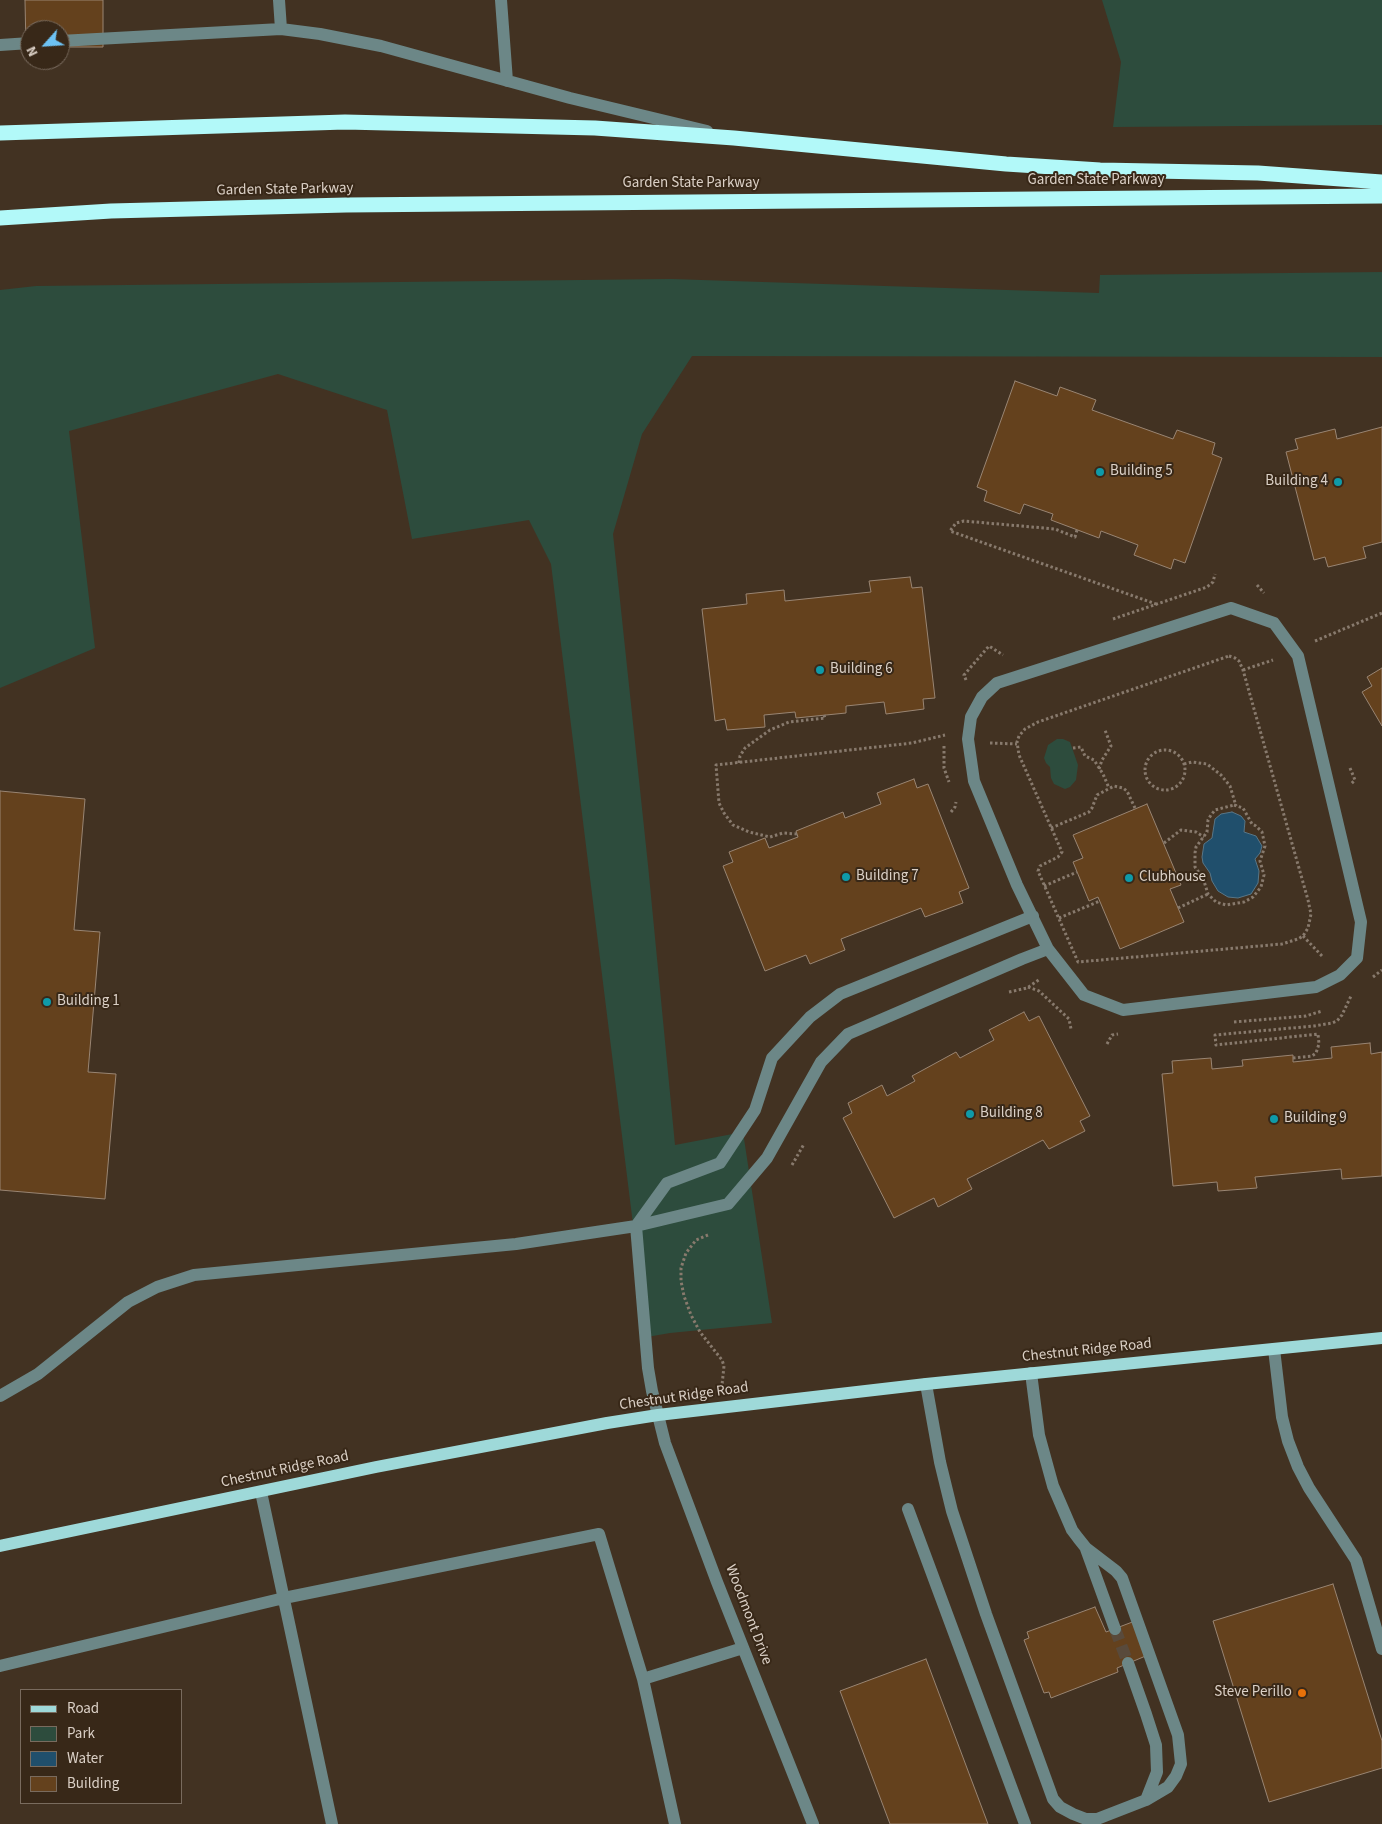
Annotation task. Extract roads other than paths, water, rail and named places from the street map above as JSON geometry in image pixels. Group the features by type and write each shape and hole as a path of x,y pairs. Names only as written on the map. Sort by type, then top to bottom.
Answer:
{"highway":[{"path":"0,133 345,122 595,128 734,138 1006,164 1100,170 1258,173 1382,182"},
{"name":"Garden State Parkway","path":"0,218 111,211 346,205 1382,196"}],"main road":[{"name":"Chestnut Ridge Road","path":"0,1546 454,1452 658,1416 926,1384 1382,1338"}],"street":[{"path":"279,0 280,29"},
{"path":"501,0 507,81"},
{"path":"70,40 280,29 381,46 507,81 734,138"},
{"path":"0,45 20,44"},
{"path":"1231,608 1274,623 1298,656 1361,922 1358,958 1340,975 1316,987 1123,1010 1084,995 1048,949 1033,916 1017,885 974,781 968,739 971,717 982,698 997,683 1231,608"},
{"path":"636,1226 667,1183 720,1163 755,1110 772,1058 810,1017 840,994 1033,916"},
{"path":"0,1396 38,1374 128,1302 157,1286 194,1275 516,1244 636,1226 728,1204 767,1158 821,1062 848,1034 1022,958 1048,949"},
{"name":"Woodmont Drive","path":"636,1226 648,1368 665,1443 813,1824"},
{"path":"1274,1348 1282,1417 1288,1442 1309,1488 1356,1560 1382,1649"},
{"path":"926,1384 940,1462 952,1511 986,1614 1053,1798 1060,1808 1086,1819 1097,1819 1146,1800 1168,1787 1176,1776 1181,1764 1178,1735 1122,1578 1116,1571 1086,1548 1072,1530 1053,1486 1039,1435 1031,1373"},
{"path":"262,1492 332,1824"},
{"path":"908,1509 1025,1824"},
{"path":"0,1666 284,1598 599,1534 644,1679 676,1824"},
{"path":"1086,1548 1115,1628"},
{"path":"644,1679 744,1648"},
{"path":"1128,1663 1156,1745 1157,1772 1146,1800"}],"water":[{"path":"1232,812 1241,816 1245,821 1244,832 1256,836 1262,846 1260,853 1255,859 1259,871 1258,883 1251,894 1238,898 1228,897 1218,891 1203,863 1202,857 1204,844 1212,838 1215,819 1221,814"}],"tunnel":[{"path":"1115,1629 1128,1663"}],"place":[{"name":"Building 5","path":"1100,472"},
{"name":"Building 4","path":"1338,482"},
{"name":"Building 6","path":"820,670"},
{"name":"Building 7","path":"846,877"},
{"name":"Clubhouse","path":"1129,878"},
{"name":"Building 1","path":"47,1002"},
{"name":"Building 8","path":"970,1114"},
{"name":"Building 9","path":"1274,1119"},
{"name":"Steve Perillo","path":"1302,1693"}]}
